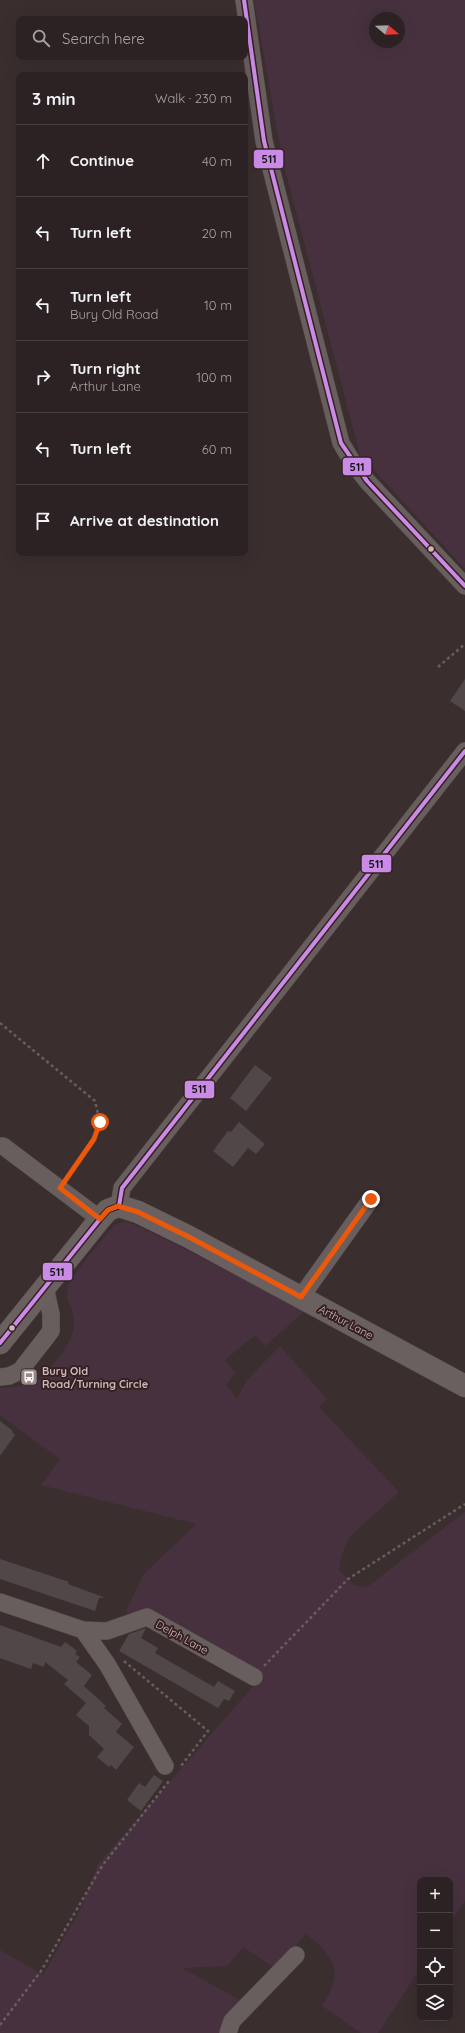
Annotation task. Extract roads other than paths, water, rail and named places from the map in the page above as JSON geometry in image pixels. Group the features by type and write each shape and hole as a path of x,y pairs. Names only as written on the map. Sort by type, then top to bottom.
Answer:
{"main road":[{"path":"0,1343 100,1219 108,1210 118,1206"},
{"name":"Arthur Lane","path":"118,1206 138,1212 189,1237 465,1386"}],"street":[{"path":"244,0 246,16"},
{"path":"248,28 264,140 341,443 353,463 367,481 465,586"},
{"path":"118,1206 122,1188 465,751"},
{"path":"0,1146 3,1146 100,1219"},
{"path":"301,1297 371,1199"},
{"path":"0,1377 9,1376 20,1371 50,1331 51,1314 45,1287"},
{"name":"Delph Lane","path":"0,1602 83,1630 107,1631 147,1617 254,1677"},
{"path":"83,1630 107,1664 171,1772"},
{"path":"228,2033 232,2022 296,1954"}],"place":[{"name":"Bury Old Road/Turning Circle","path":"29,1377"}]}
